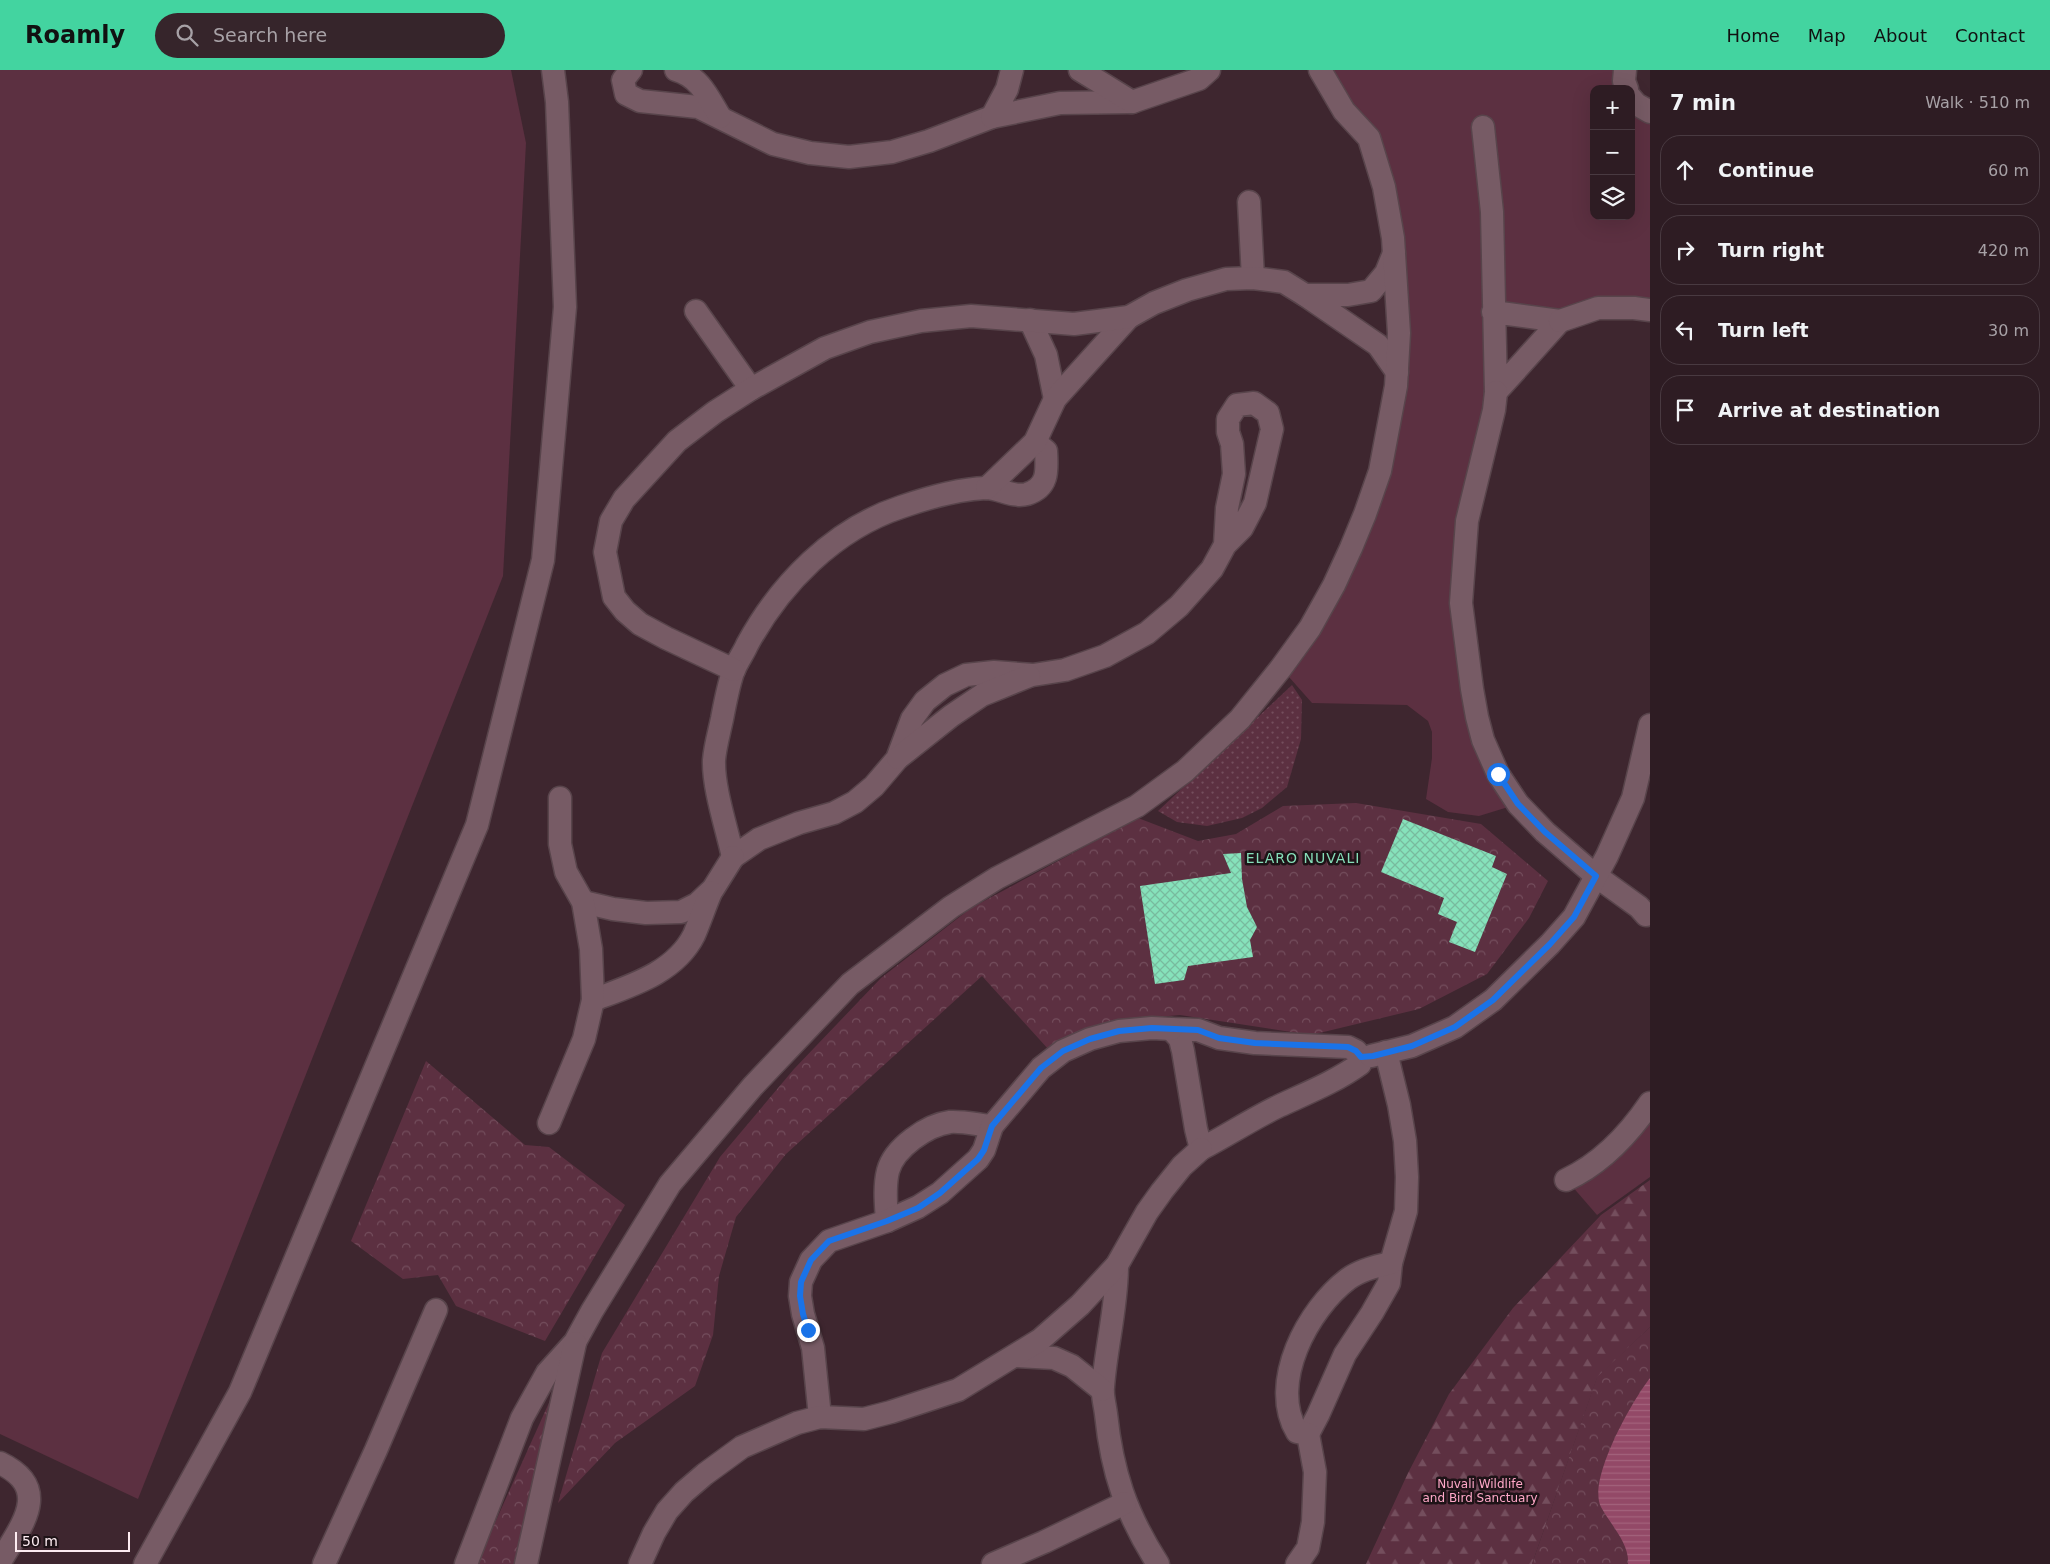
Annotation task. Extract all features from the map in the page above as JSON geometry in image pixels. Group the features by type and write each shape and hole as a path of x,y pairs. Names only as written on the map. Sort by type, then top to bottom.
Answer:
{"street":[{"path":"145,1564 240,1392 477,825 543,560 564,307 557,102 552,70"},
{"path":"631,70 623,80 626,94 640,101 698,107 720,117 739,129 773,144 810,153 849,157 892,152 929,141 992,117 1060,103 1132,102 1199,79 1209,70"},
{"path":"676,70 684,72 700,83 720,117"},
{"path":"992,117 1007,89 1012,70"},
{"path":"1080,70 1132,102"},
{"path":"466,1564 522,1418 547,1373 575,1342 670,1184 752,1086 850,984 951,907 982,888 1137,806 1185,771 1240,720 1310,628 1334,585 1365,514 1380,471 1397,372 1400,333 1394,252 1384,188 1369,138 1344,111 1320,70"},
{"path":"1625,70 1626,85"},
{"path":"1635,103 1650,112"},
{"path":"1483,127 1492,212 1496,392 1494,410 1467,521 1461,603 1467,660 1477,717 1483,740 1498,774 1518,804 1545,832 1596,876 1639,907 1649,920"},
{"path":"1249,202 1253,278"},
{"path":"1305,295 1348,295 1371,291 1386,273 1394,252"},
{"path":"734,670 640,624 625,611 614,596 604,552 611,521 624,499 677,441 715,412 750,389 825,348 870,332 921,321 971,316 1074,324 1128,316 1154,302 1187,290 1226,279 1253,278 1284,282 1305,295 1378,345 1397,372"},
{"path":"1493,312 1560,321 1598,308 1650,310"},
{"path":"696,311 750,389"},
{"path":"987,488 1035,442 1055,399 1128,316"},
{"path":"1030,320 1046,355 1055,399"},
{"path":"1496,392 1560,321"},
{"path":"593,1000 631,986 664,969 680,954 693,936 713,889 733,857 759,839 800,823 834,813 855,802 874,786 897,759 951,716 982,695 1033,675 1066,670 1105,656 1147,633 1179,606 1212,568 1225,545 1242,528 1255,503 1272,429 1268,413 1254,403 1237,405 1228,419 1234,474 1227,508 1225,545"},
{"path":"733,857 716,782 714,762 717,741 734,670 754,632 776,598 810,562 855,528 900,507 952,493 987,488 1009,493 1026,494 1039,487 1047,474 1046,451 1035,442"},
{"path":"1361,1057 1412,1046 1455,1027 1493,1000 1550,944 1574,917 1607,856 1633,798 1650,725"},
{"path":"549,1124 584,1039 593,1000 591,949 583,902 566,872 560,844 560,798"},
{"path":"583,902 614,909 646,913 681,912 697,904 713,889"},
{"path":"640,1564 654,1532 667,1511 684,1492 742,1447 797,1422 820,1417 864,1419 958,1390 1016,1356 1054,1329 1117,1265 1147,1212 1162,1191 1182,1166 1201,1149 1264,1114 1343,1076 1360,1064 1361,1057 1356,1051 1348,1047 1255,1043 1219,1038 1198,1030 1152,1028 1119,1031 1090,1039 1063,1051 1041,1068 992,1126 984,1150 940,1193 918,1208 829,1241 811,1260 801,1282 800,1296 813,1348 820,1417"},
{"path":"1172,1029 1180,1039 1183,1051 1201,1149"},
{"path":"1297,1564 1308,1548 1314,1513 1315,1472 1308,1434 1345,1354 1389,1283 1390,1264 1406,1211 1407,1177 1402,1123 1386,1052"},
{"path":"1566,1180 1584,1172 1596,1162 1633,1125 1650,1103"},
{"path":"887,1221 886,1185 888,1169 897,1153 909,1141 927,1130 950,1122 992,1126"},
{"path":"1308,1434 1297,1432 1293,1425 1288,1404 1290,1365 1307,1324 1348,1279 1374,1266 1390,1264"},
{"path":"1117,1265 1115,1306 1102,1390 1115,1472 1124,1503 1144,1543 1158,1564"},
{"path":"324,1564 376,1450 436,1310"},
{"path":"526,1564 575,1342"},
{"path":"1016,1356 1054,1358 1072,1366 1102,1390"},
{"path":"0,1463 21,1477 30,1496 29,1512 0,1562"},
{"path":"993,1564 1044,1542 1124,1503"}],"green space":[{"path":"0,70 511,70 526,143 503,576 138,1499 0,1434"},
{"path":"1320,70 1625,70 1627,85 1590,85 1590,220 1635,220 1635,101 1650,112 1650,310 1493,312 1496,392 1467,521 1477,717 1518,804 1479,816 1448,812 1426,799 1432,758 1432,732 1428,721 1407,705 1312,703 1281,668 1334,585 1396,386 1384,187"},
{"path":"1292,685 1302,700 1301,739 1287,787 1262,808 1242,818 1207,826 1177,822 1158,811"},
{"path":"1356,803 1481,824 1548,881 1529,918 1487,974 1419,1009 1311,1035 1180,1015 1122,1020 1049,1050 982,976 786,1154 736,1217 719,1276 713,1335 695,1386 615,1443 558,1503 602,1353 720,1157 794,1069 881,978 971,908 1138,818 1198,841 1236,834 1283,806"},
{"path":"426,1061 525,1145 549,1147 625,1205 545,1341 456,1306 438,1275 403,1279 351,1241"},
{"path":"1650,1114 1650,1177 1597,1215 1571,1185"},
{"name":"Nuvali Wildlife and Bird Sanctuary","path":"1650,1180 1650,1327 1597,1378 1532,1564 1366,1564 1408,1473 1449,1394 1513,1308 1601,1215"},
{"path":"1650,1327 1650,1564 1532,1564 1597,1377"},
{"path":"561,1376 517,1564 478,1564 480,1556"}],"shaded area":[{"path":"1650,1378 1650,1564 1628,1564 1628,1557 1623,1542 1601,1507 1598,1495 1600,1479 1614,1441 1633,1404"}],"building":[{"path":"1403,819 1496,856 1492,867 1507,874 1475,952 1449,942 1457,922 1438,914 1444,898 1381,872"},
{"path":"1241,853 1242,879 1247,907 1257,927 1250,940 1253,957 1188,966 1184,980 1155,984 1140,886 1231,873 1223,854"}],"district":[{"name":"ELARO NUVALI","path":"1303,858"}],"route":[{"path":"808,1330 800,1296 801,1282 811,1260 829,1241 918,1208 940,1193 978,1159 984,1150 992,1126 1041,1068 1063,1051 1090,1039 1119,1031 1152,1028 1198,1030 1219,1038 1255,1043 1348,1047 1356,1051 1361,1057 1373,1056 1412,1046 1455,1027 1493,1000 1550,944 1574,917 1596,876 1545,832 1518,804 1498,774"}]}
